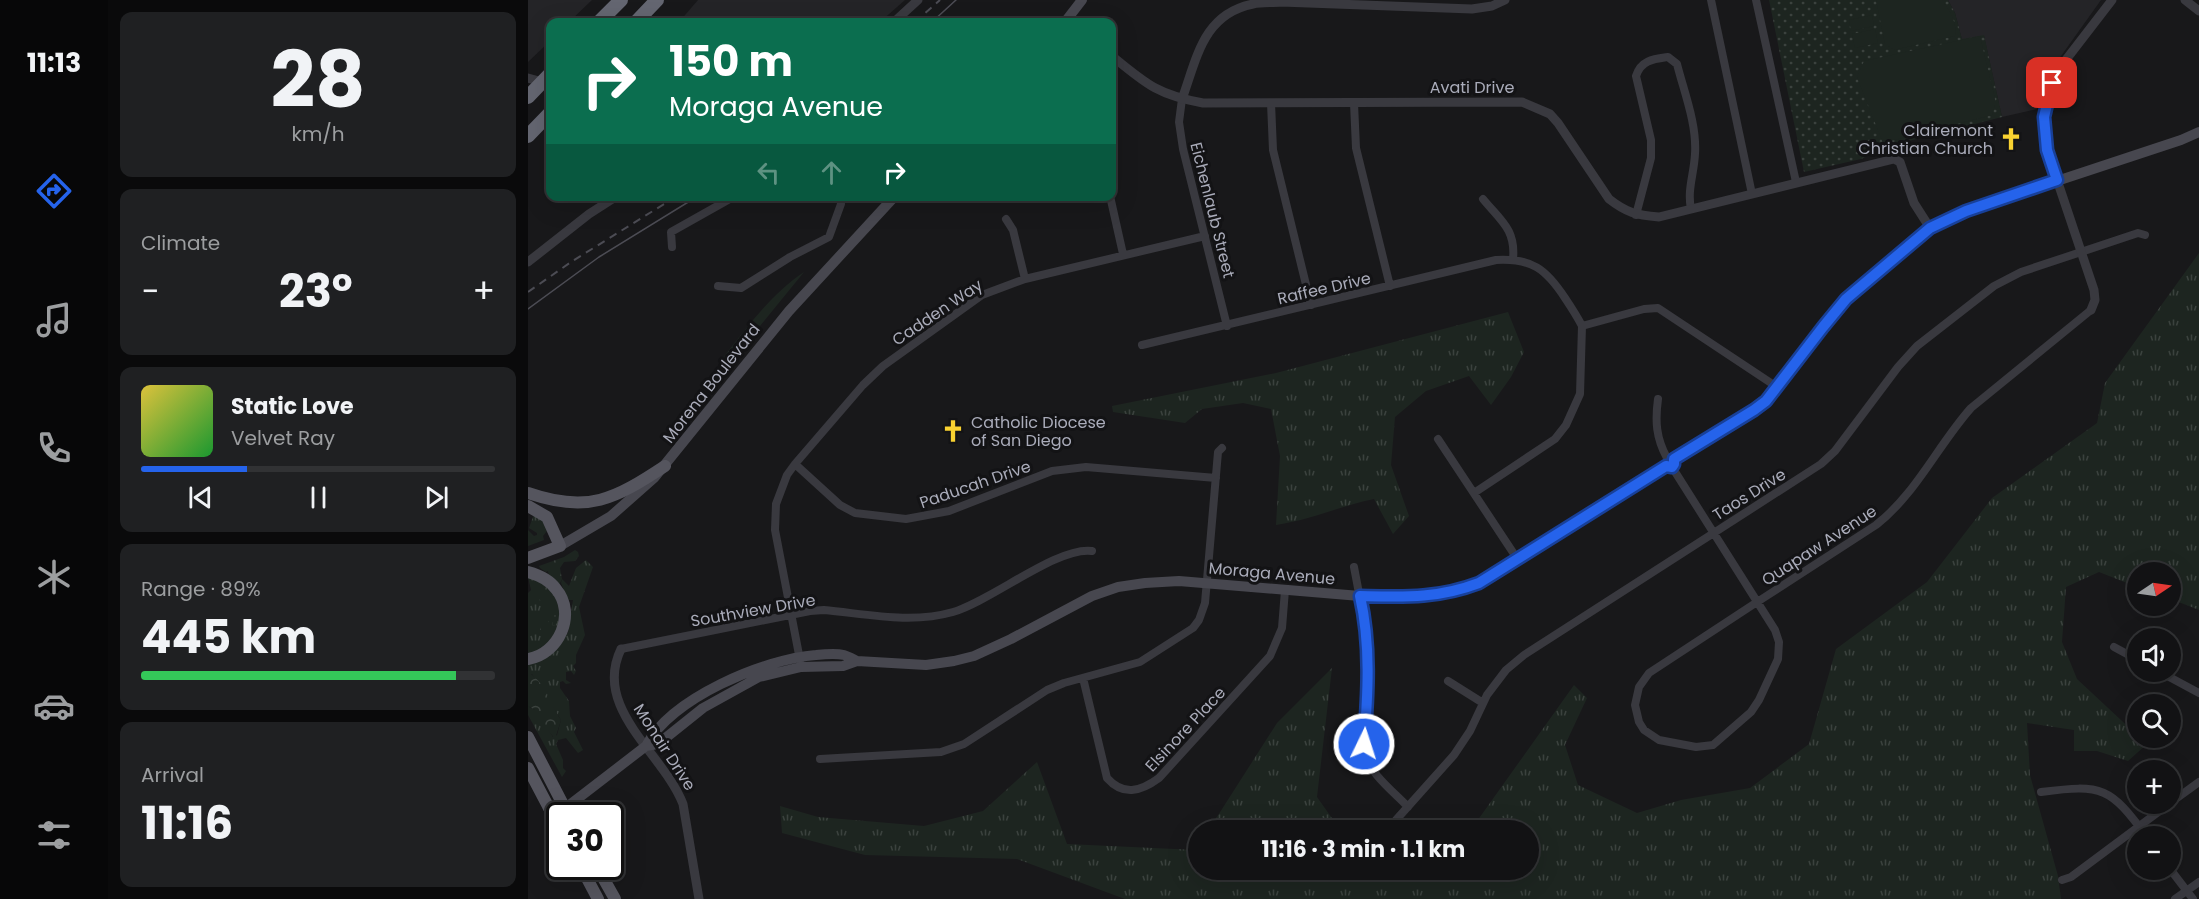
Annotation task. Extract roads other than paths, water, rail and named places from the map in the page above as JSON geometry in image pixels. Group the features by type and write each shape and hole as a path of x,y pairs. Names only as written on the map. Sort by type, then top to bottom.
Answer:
{"highway":[{"path":"603,18 621,0"},
{"path":"640,18 657,0"},
{"path":"528,97 546,78"},
{"path":"528,136 546,117"}],"main road":[{"path":"1071,18 1082,0"},
{"name":"Moraga Avenue","path":"580,802 646,746 653,732 693,701 723,683 770,664 844,655 857,661 926,665 954,661 974,656 1002,644 1092,596 1118,587 1145,582 1179,581 1360,596 1422,597 1442,594 1479,583 1766,401 1846,299 1930,228 1966,211 2199,132"},
{"name":"Morena Boulevard","path":"528,558 560,546 611,516 644,488 665,466 789,311 890,201"},
{"path":"528,493 550,501 579,504 610,498 633,487 665,466"},
{"path":"528,506 547,517 560,546"},
{"path":"528,572 549,581 558,590 564,606 565,618 561,635 549,650 528,659"},
{"path":"528,737 563,802"},
{"path":"528,768 546,802"},
{"path":"588,880 598,899"},
{"path":"604,880 615,899"}],"street":[{"path":"898,18 918,0"},
{"path":"1182,99 1210,28 1227,13 1252,4 1281,2 1428,3 1492,6 1505,0"},
{"path":"1711,0 1752,194"},
{"path":"1756,0 1796,182"},
{"path":"2091,310 2095,300 2094,290 2047,150 2044,117 2052,83 2065,61 2112,0"},
{"path":"2185,0 2199,11"},
{"path":"1636,215 1651,158 1651,140 1636,76 1638,70 1647,61 1668,57 1677,64 1692,123 1695,153 1690,186 1691,209"},
{"name":"Avati Drive","path":"1116,59 1150,87 1182,99 1203,103 1515,100 1550,114 1609,199 1622,209 1636,215 1659,217 1894,159 1900,162 1918,212 1930,228"},
{"path":"528,78 546,83"},
{"name":"Eichenlaub Street","path":"1182,99 1179,122 1183,149 1227,326"},
{"path":"1271,103 1273,150 1311,304"},
{"path":"1354,103 1356,148 1390,286"},
{"path":"1474,493 1555,439 1566,425 1580,394 1582,326 1551,277 1533,264 1513,259 1514,245 1511,233 1483,199"},
{"path":"596,209 602,201"},
{"path":"528,262 608,201"},
{"path":"672,247 671,232 726,201"},
{"path":"718,286 741,288 790,256 829,237 841,201"},
{"path":"1111,201 1123,254"},
{"path":"1006,219 1013,230 1025,279"},
{"name":"Taos Drive","path":"1396,820 1454,754 1506,670 1524,655 1821,464 1835,451 1910,353 1994,286 2021,272 2080,251 2138,234 2145,235"},
{"name":"Cadden Way","path":"800,661 775,530 776,504 787,476 795,464 863,385 883,366 972,301 1008,284 1123,254 1205,236"},
{"name":"Raffee Drive","path":"1142,345 1496,260 1513,259"},
{"path":"1582,326 1644,309 1658,308 1777,387"},
{"name":"Quapaw Avenue","path":"1759,601 1779,642 1778,659 1751,712 1713,745 1696,747 1659,740 1644,730 1639,722 1635,705 1639,687 1649,673 1887,517 1971,408 2091,310"},
{"path":"1658,399 1655,418 1660,447 1759,601"},
{"path":"1438,439 1518,560"},
{"path":"820,759 941,752 964,744 1047,690 1065,682 1140,662 1193,628 1199,620 1205,603 1218,452 1222,448"},
{"name":"Paducah Drive","path":"795,464 840,505 855,513 906,519 949,511 1052,471 1067,468 1086,467 1216,478"},
{"name":"Southview Drive","path":"621,649 824,610 914,619 953,612 983,600 1042,566 1083,550 1092,551"},
{"path":"1354,567 1366,629 1369,681 1365,755 1374,771 1408,807"},
{"name":"Elsinore Place","path":"1083,678 1107,778 1114,786 1123,790 1140,789 1159,778 1270,656 1282,628 1286,590"},
{"path":"2114,647 2127,654"},
{"name":"Monair Drive","path":"621,649 615,679 616,696 634,730 678,790 683,804 699,899"},
{"path":"1448,681 1483,704"},
{"path":"2179,682 2199,693"},
{"path":"2181,795 2199,782"},
{"path":"2041,792 2079,787 2099,791 2111,796 2126,807 2139,826 2155,814"},
{"path":"2062,880 2071,876 2127,835"},
{"path":"2178,880 2193,899"},
{"path":"2175,899 2199,882"}],"tram line":[{"path":"936,18 956,0"},
{"path":"528,309 599,257 690,201"}],"railway":[{"path":"920,18 940,0"},
{"path":"528,292 571,262 669,201"}],"place":[{"name":"Clairemont Christian Church","path":"2011,139"},
{"name":"Catholic Diocese of San Diego","path":"953,431"}]}
